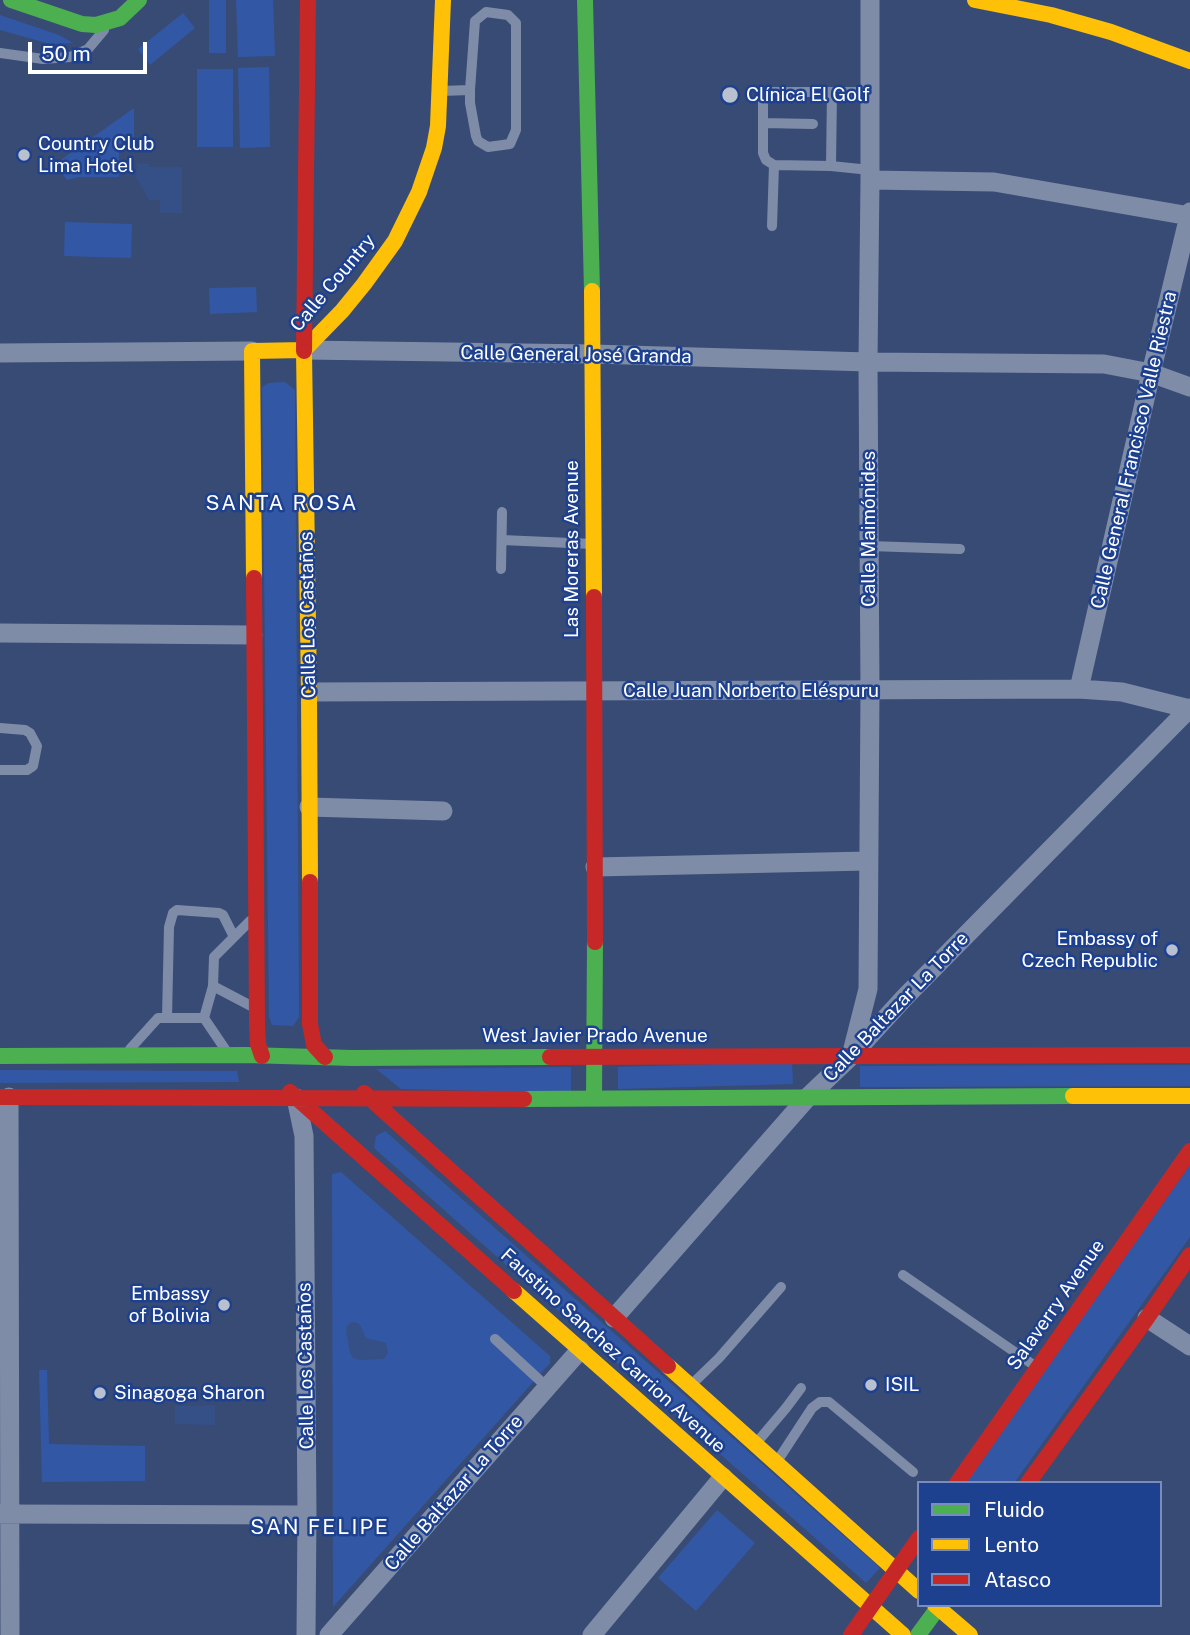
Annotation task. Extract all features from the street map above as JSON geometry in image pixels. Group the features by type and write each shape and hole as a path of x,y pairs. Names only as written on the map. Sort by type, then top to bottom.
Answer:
{"main road":[{"path":"11,0 82,24 96,25 120,18 139,0"},
{"name":"Calle Los Castaños","path":"308,0 304,350 310,1024 314,1045 325,1057"},
{"name":"Calle Country","path":"304,350 365,284 395,241 419,192 438,127 443,0"},
{"name":"Las Moreras Avenue","path":"585,0 593,354 596,867 594,1098"},
{"path":"975,0 1053,7 1190,61"},
{"name":"Calle General José Granda","path":"252,351 304,350"},
{"path":"252,351 257,1009 258,1044 270,1067"},
{"name":"West Javier Prado Avenue","path":"0,1056 229,1055 270,1067 325,1057 1190,1055"},
{"path":"325,1057 340,1071"},
{"name":"Faustino Sanchez Carrion Avenue","path":"270,1067 296,1098 903,1635"},
{"name":"Faustino Sanchez Carrion Avenue","path":"355,1085 917,1589"},
{"path":"4,1097 371,1099 1190,1096"},
{"path":"378,1126 390,1124 402,1128"},
{"path":"366,1139 365,1154 370,1164"},
{"name":"Salaverry Avenue","path":"958,1481 1190,1151"},
{"path":"1029,1481 1190,1255"},
{"path":"852,1635 917,1541"},
{"path":"918,1635 937,1607"},
{"path":"939,1607 970,1635"}],"street":[{"name":"Calle Maimónides","path":"851,1056 868,989 870,0"},
{"path":"870,175 994,182 1189,214"},
{"name":"Calle General Francisco Valle Riestra","path":"1079,689 1189,214"},
{"name":"Calle General José Granda","path":"304,350 593,354 868,362 1104,364 1151,373 1190,387"},
{"name":"Calle General José Granda","path":"0,353 252,351"},
{"path":"0,634 253,635"},
{"name":"Calle Juan Norberto Eléspuru","path":"309,692 1079,689 1122,692 1190,708"},
{"name":"Calle Baltazar La Torre","path":"614,1318 808,1097 1190,708"},
{"path":"309,807 443,811"},
{"path":"596,867 867,861"},
{"path":"4,1097 5,1514 10,1635"},
{"name":"Calle Los Castaños","path":"296,1098 304,1136 306,1635"},
{"path":"1147,1318 1190,1346"},
{"name":"Calle Baltazar La Torre","path":"329,1635 580,1350"},
{"path":"592,1635 723,1477"},
{"path":"5,1514 307,1515"}],"lane":[{"path":"485,12 508,15 516,23 516,130 510,144 488,147 478,141 470,90 475,21 485,12"},
{"path":"0,53 43,59 70,57 88,49 110,23"},
{"path":"440,91 470,90"},
{"path":"870,92 772,92 763,98 766,160 774,165 831,166 870,175"},
{"path":"831,166 832,92"},
{"path":"763,124 813,124"},
{"path":"772,226 774,165"},
{"path":"501,569 502,512"},
{"path":"502,540 593,544"},
{"path":"869,547 960,549"},
{"path":"0,728 24,730 30,733 37,746 33,766 27,770 0,770"},
{"path":"167,1018 169,927 173,913 177,910 219,913 223,915 234,937"},
{"path":"229,1055 204,1018 213,986 214,957 256,916"},
{"path":"213,986 257,1009"},
{"path":"124,1056 158,1018 204,1018"},
{"path":"903,1275 1038,1368"},
{"path":"690,1386 719,1358 781,1287"},
{"path":"495,1339 547,1387"},
{"path":"755,1444 801,1388"},
{"path":"776,1463 812,1408 820,1402 829,1402 914,1472"}],"shaded area":[{"path":"209,0 226,0 226,53 209,53"},
{"path":"236,0 273,0 275,56 238,57"},
{"path":"183,13 195,28 150,65 138,49"},
{"path":"0,15 59,35 73,43 50,44 0,30"},
{"path":"269,67 270,147 240,148 238,68"},
{"path":"197,69 233,69 233,147 197,147"},
{"path":"134,108 134,143 119,144 119,177 79,177 67,180 55,164"},
{"path":"137,163 150,164 149,167 182,167 182,213 160,213 160,200 149,200 136,177"},
{"path":"65,222 132,224 131,258 64,256"},
{"path":"256,287 257,312 210,314 209,288"},
{"path":"285,382 295,390 299,1017 293,1026 272,1025 269,1017 262,387 269,383"},
{"path":"792,1062 793,1084 618,1089 618,1067"},
{"path":"1190,1065 1190,1086 860,1087 860,1066"},
{"path":"571,1067 571,1093 401,1089 376,1069"},
{"path":"0,1070 237,1071 239,1082 0,1083"},
{"path":"385,1131 880,1568 866,1583 374,1148 376,1136"},
{"path":"1190,1165 1190,1237 1015,1481 966,1481"},
{"path":"341,1172 550,1356 550,1363 333,1607 332,1174"},
{"path":"351,1322 360,1325 366,1338 386,1343 388,1353 384,1359 353,1358 346,1331"},
{"path":"39,1370 47,1370 49,1444 145,1446 145,1481 42,1482"},
{"path":"215,1405 215,1425 175,1424 175,1406"},
{"path":"717,1510 755,1543 696,1611 658,1578"}],"traffic: fast":[{"path":"11,0 82,24 96,25 120,18 139,0"},
{"path":"585,0 592,291"},
{"path":"594,1098 595,942"},
{"path":"0,1056 550,1057"},
{"path":"524,1099 1073,1096"},
{"path":"918,1635 939,1607"}],"traffic: slow":[{"path":"254,578 252,351 304,350 342,311 395,241 419,192 434,148 438,126 443,0"},
{"path":"975,0 1051,15 1111,32 1190,61"},
{"path":"592,291 594,597"},
{"path":"304,351 310,882"},
{"path":"1073,1096 1190,1096"},
{"path":"514,1291 903,1635"},
{"path":"668,1366 917,1589"},
{"path":"937,1607 970,1635"}],"traffic: jam":[{"path":"304,351 308,0"},
{"path":"254,578 257,1023 258,1044 262,1056"},
{"path":"594,597 595,942"},
{"path":"310,882 310,1024 314,1045 325,1057"},
{"path":"550,1057 1190,1055"},
{"path":"290,1092 514,1291"},
{"path":"364,1093 668,1366"},
{"path":"0,1097 524,1099"},
{"path":"958,1481 1190,1151"},
{"path":"1029,1481 1190,1255"},
{"path":"851,1635 917,1541"}],"place":[{"name":"Clínica El Golf","path":"730,95"},
{"name":"Country Club Lima Hotel","path":"24,155"},
{"name":"Embassy of Czech Republic","path":"1172,950"},
{"name":"Embassy of Bolivia","path":"224,1305"},
{"name":"ISIL","path":"871,1385"},
{"name":"Sinagoga Sharon","path":"100,1393"}],"district":[{"name":"SANTA ROSA","path":"282,504"},
{"name":"SAN FELIPE","path":"320,1528"}]}
